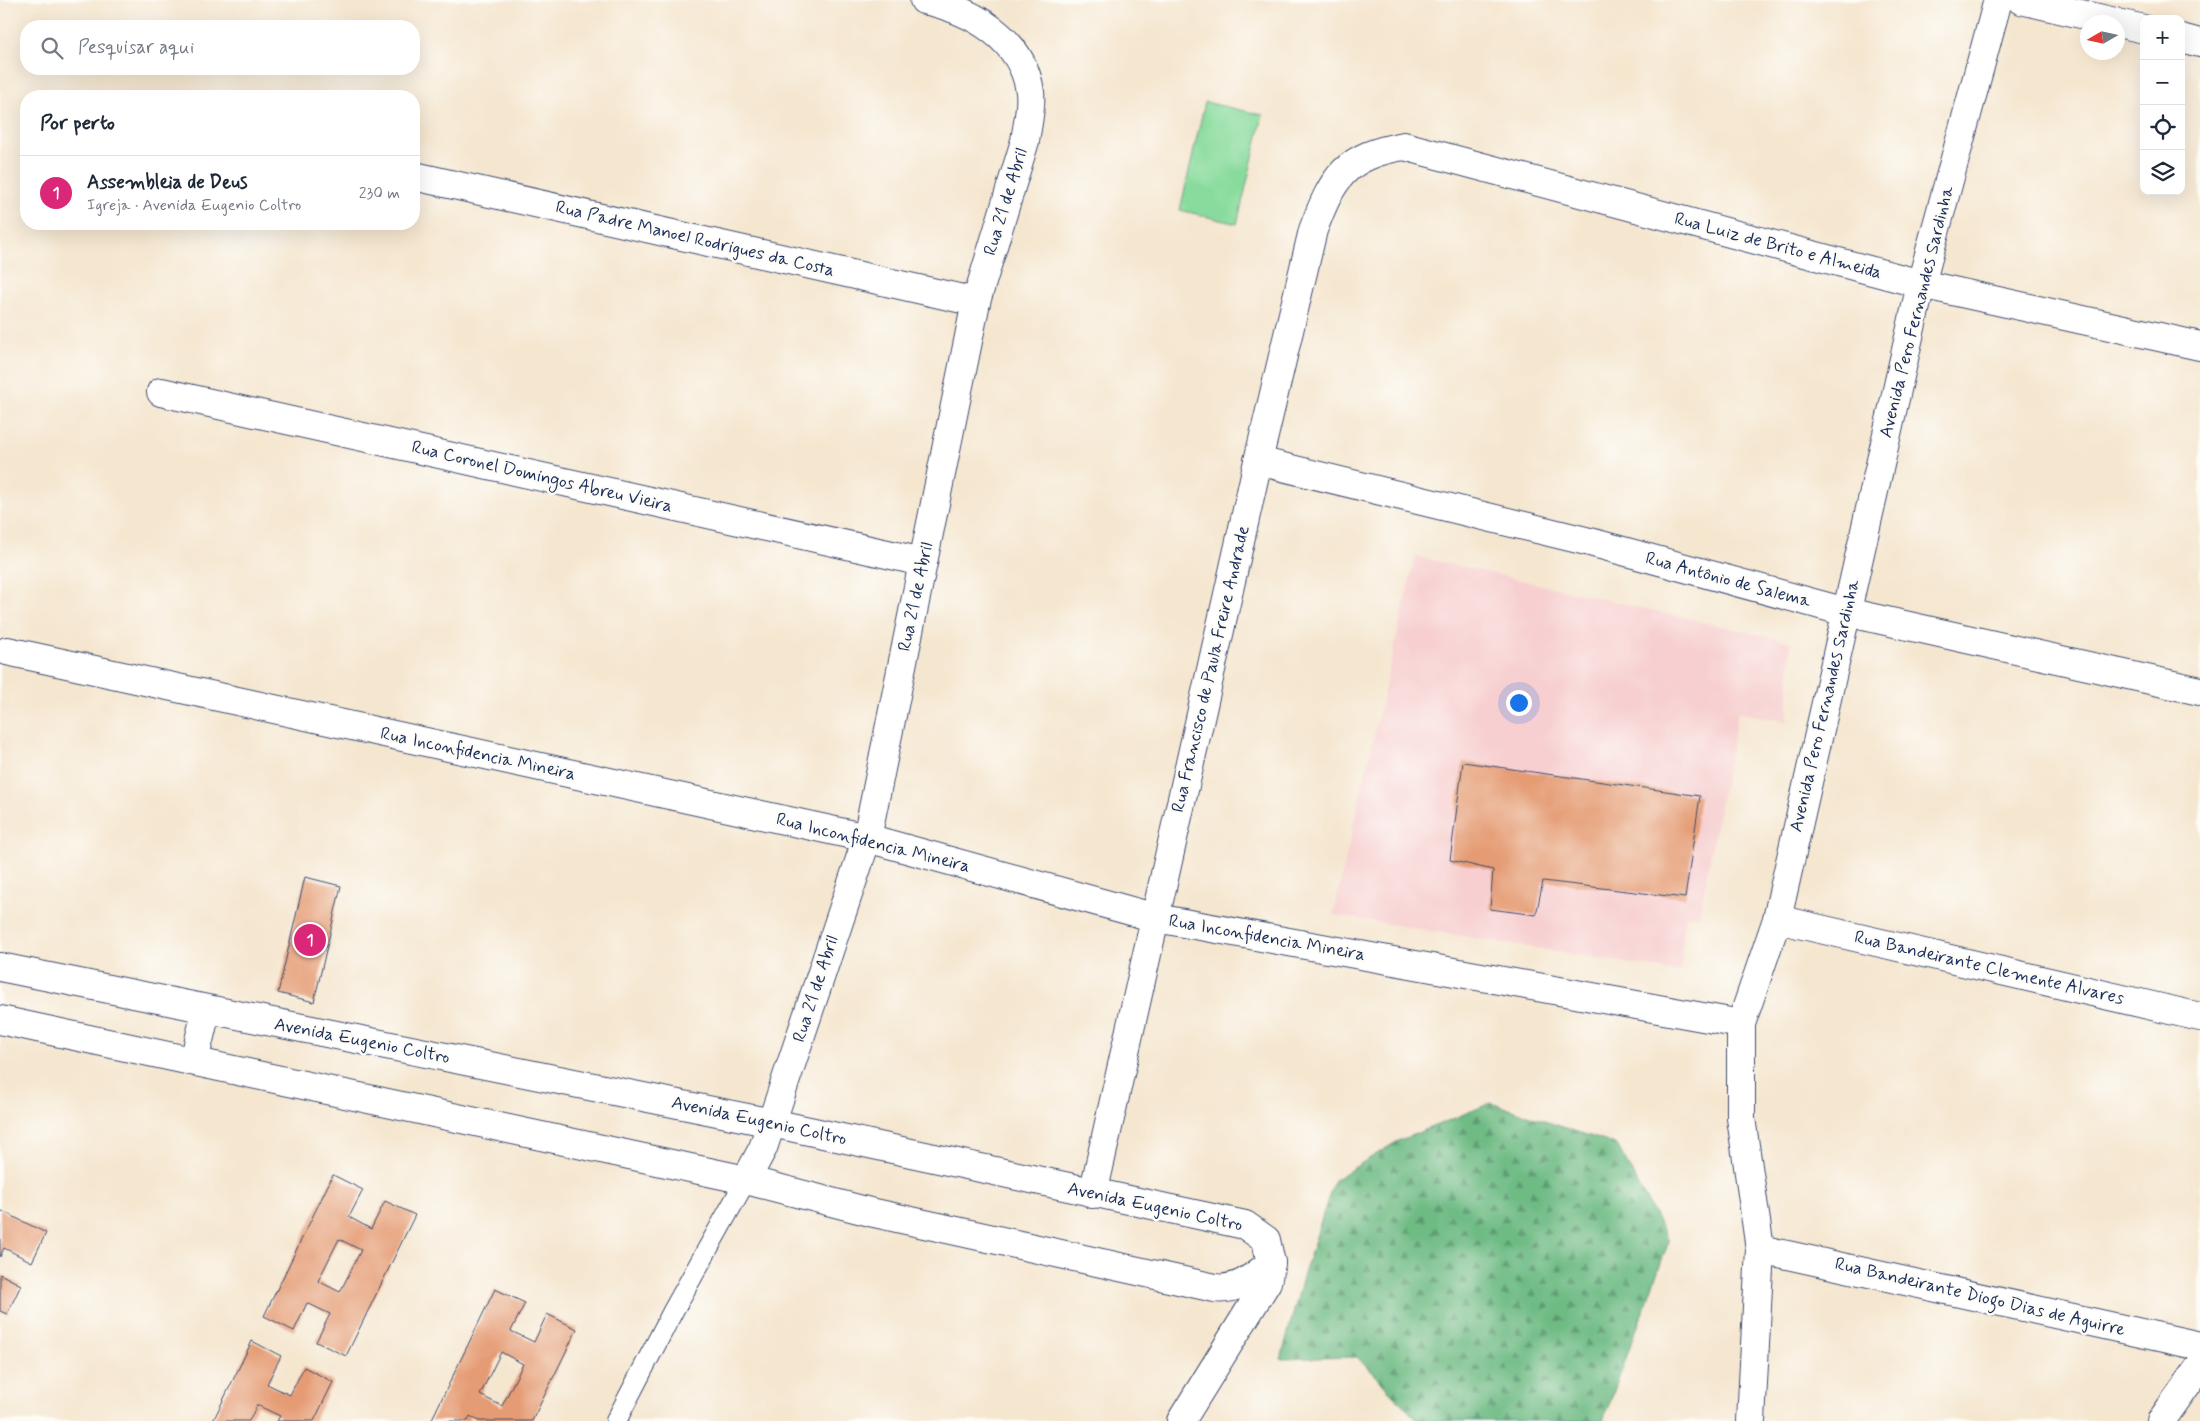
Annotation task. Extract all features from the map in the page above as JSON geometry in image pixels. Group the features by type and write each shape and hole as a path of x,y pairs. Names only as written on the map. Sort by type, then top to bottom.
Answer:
{"street":[{"name":"Rua 21 de Abril","path":"746,1180 763,1148 772,1123 867,838 976,302 1025,142 1030,92 1022,65 1004,38 981,20 924,0"},
{"name":"Avenida Pero Fernandes Sardinha","path":"1751,1421 1760,1248 1741,1118 1741,1024 1777,919 1921,284 1998,0"},
{"path":"2021,0 2083,15"},
{"path":"2125,25 2140,28"},
{"path":"2185,39 2200,43"},
{"name":"Rua Luiz de Brito e Almeida","path":"1360,159 1379,150 1404,146 1921,284 2200,346"},
{"name":"Rua Francisco de Paula Freire Andrade","path":"1093,1194 1258,461 1313,230 1326,194 1338,176 1360,159"},
{"name":"Rua Padre Manoel Rodrigues da Costa","path":"420,177 976,302"},
{"name":"Rua Coronel Domingos Abreu Vieira","path":"161,392 923,562"},
{"name":"Rua Antônio de Salema","path":"1258,461 1590,542 1846,612 2200,691"},
{"name":"Rua Inconfidencia Mineira","path":"7,650 867,838 1156,918 1741,1024"},
{"name":"Rua Bandeirante Clemente Alvares","path":"1777,919 2200,1017"},
{"name":"Avenida Eugenio Coltro","path":"0,967 205,1010 772,1123 1245,1226 1266,1240 1271,1263"},
{"path":"194,1061 205,1010"},
{"path":"0,1020 746,1180 870,1212 1215,1288 1228,1290 1246,1282 1271,1263"},
{"name":"Rua Bandeirante Diogo Dias de Aguirre","path":"1760,1248 2200,1346"},
{"path":"1181,1421 1267,1282 1271,1263"},
{"path":"2162,1421 2200,1366"}],"lane":[{"path":"616,1421 673,1311 746,1180"}],"shaded area":[{"path":"1415,556 1791,642 1787,722 1738,712 1699,916 1684,916 1681,972 1333,915"}],"green space":[{"path":"1205,102 1263,115 1237,224 1180,210"},
{"path":"1491,1103 1617,1145 1669,1241 1603,1421 1418,1421 1357,1357 1281,1359 1303,1277 1334,1180 1398,1141"}],"building":[{"path":"1463,762 1700,796 1685,898 1543,881 1536,915 1490,909 1493,870 1450,860"},
{"path":"305,877 341,886 314,1002 278,993"},
{"path":"333,1175 363,1190 349,1217 371,1229 385,1201 415,1215 346,1356 316,1342 330,1314 307,1303 294,1331 264,1316","holes":["339,1239 361,1250 340,1292 318,1281"]},
{"path":"0,1210 46,1233 32,1262 4,1248 0,1257"},
{"path":"0,1274 21,1285 7,1314 0,1311"},
{"path":"495,1289 525,1303 511,1331 534,1342 547,1314 577,1329 532,1421 479,1421 470,1416 468,1421 431,1421","holes":["501,1352 523,1364 502,1406 480,1395"]},
{"path":"252,1341 281,1356 267,1384 290,1395 304,1367 333,1382 314,1421 277,1421 280,1416 257,1405 249,1421 213,1421"}],"place":[{"name":"Assembleia de Deus","path":"310,940"}]}
